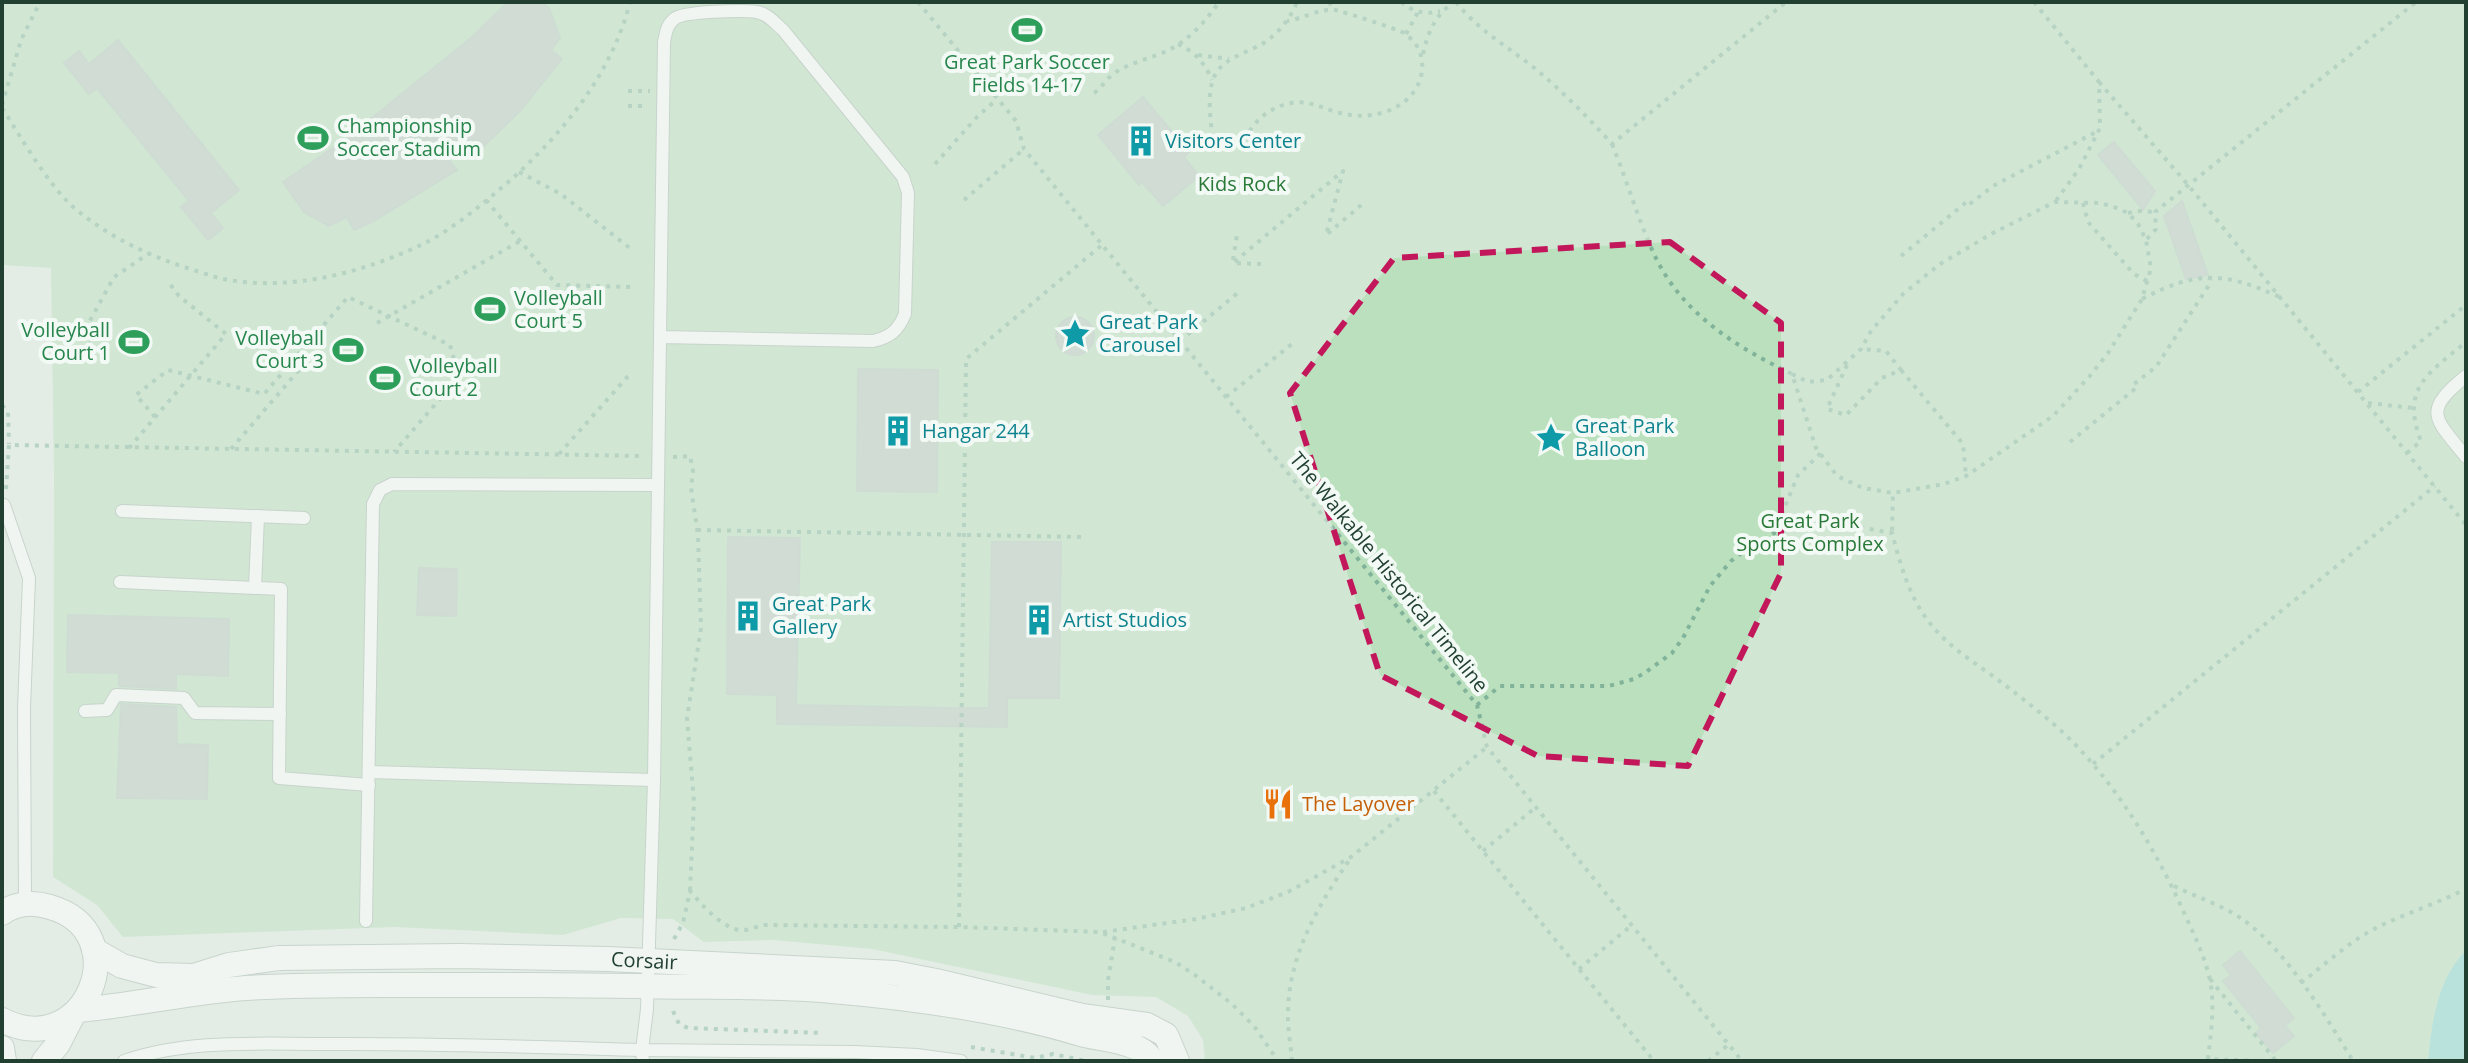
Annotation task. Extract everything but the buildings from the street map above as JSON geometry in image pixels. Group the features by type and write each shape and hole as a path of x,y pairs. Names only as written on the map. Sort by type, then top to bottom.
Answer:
{"street":[{"path":"13,908 43,904 60,909 87,933 94,950 97,967 94,985 44,1061"},
{"name":"Corsair","path":"94,950 122,966 156,975 194,976 229,965 279,958 458,956 895,973 1082,1016 1147,1025 1166,1035 1177,1061"},
{"name":"Corsair","path":"2,1020 12,1026 45,1029 61,1024 76,1013 245,988 362,985 732,986 830,991 973,1009 1041,1022 1137,1047 1152,1061"},
{"path":"2,1048 4,1061"}],"lane":[{"path":"643,1055 654,780 657,457 666,30 674,18 687,13 757,12 771,18 783,30 903,177 908,193 905,314 900,326 889,337 873,341 661,337"},
{"path":"2466,376 2444,395 2437,406 2439,423 2466,457"},
{"path":"366,921 373,504 380,490 392,484 658,485"},
{"path":"4,505 29,578 13,908"},
{"path":"122,511 304,518"},
{"path":"255,588 258,516"},
{"path":"120,582 281,589 279,778 654,780"},
{"path":"85,711 107,710 116,695 184,698 195,713 280,714"},
{"path":"124,1061 154,1053 219,1045 382,1044 536,1047 600,1055 855,1052 961,1061"},
{"path":"535,1061 536,1047"}],"path":[{"path":"40,2 21,40 2,106 39,164 71,205 114,237 163,261 229,280 280,283 332,276 382,261 424,243 461,221 519,172 558,133 607,62 625,24 630,2"},
{"name":"The Walkable Historical Timeline","path":"918,2 1016,121 1024,149 1477,705 1487,747 1742,1061"},
{"path":"1094,93 1120,69 1178,44 1199,27 1219,2"},
{"path":"1212,137 1210,103 1216,74 1231,59 1265,43 1287,21 1297,2"},
{"path":"1329,2 1334,10"},
{"path":"1401,2 1410,10 1429,13 1455,2 1476,25 1577,105 1612,144 1656,257 1684,300 1715,330 1757,357 1808,382 1827,380 1848,362 1903,294 1940,264 2055,202 2079,169 2100,128 2099,82"},
{"path":"1612,144 1786,2"},
{"path":"2034,2 2466,525"},
{"path":"2128,213 2155,212 2416,2"},
{"path":"1287,21 1334,10 1406,34 1418,47 1422,57"},
{"path":"1245,140 1266,113 1292,103 1306,102 1356,116 1383,113 1397,107 1414,92 1422,71 1422,57 1430,29 1442,10"},
{"path":"1406,34 1418,12"},
{"path":"1178,44 1196,54 1231,59"},
{"path":"1196,54 1213,82"},
{"path":"935,164 997,99"},
{"path":"1901,256 1969,200 1971,203 1993,186 2098,131"},
{"path":"964,200 1024,149"},
{"path":"1233,263 1343,171 1326,235 1366,201"},
{"path":"519,172 561,194 631,249"},
{"path":"486,200 557,285 631,287"},
{"path":"1792,374 1816,448 1837,476 1863,488 1893,493 1944,484 1966,476 2053,416 2108,353 2142,299 2151,268 2146,240 2138,224 2128,213 2100,203 2055,202"},
{"path":"2083,203 2088,222 2134,274 2147,281"},
{"path":"2146,240 2156,229 2155,212"},
{"path":"1233,263 1237,235"},
{"path":"377,323 520,241"},
{"path":"959,927 966,359 1102,245"},
{"path":"91,345 82,335 114,277 148,254"},
{"path":"1233,263 1261,264"},
{"path":"2142,299 2168,286 2210,277 2234,279 2281,298"},
{"path":"2070,442 2136,388 2134,384 2156,367 2209,285 2210,277"},
{"path":"129,448 226,334 179,296 167,280"},
{"path":"1180,341 1240,291"},
{"path":"155,417 136,395 168,370 264,394 348,297 450,345 459,377 394,452"},
{"path":"2358,392 2466,305"},
{"path":"1226,397 1292,344"},
{"path":"1861,349 1886,351 1963,444 1966,476"},
{"path":"231,449 305,363 296,356"},
{"path":"1848,362 1827,409 1846,415 1882,378 1901,370"},
{"path":"559,454 629,375"},
{"path":"2367,403 2413,408"},
{"path":"2,405 8,412 9,445 4,505"},
{"path":"9,445 690,456 701,628 687,718 694,802 690,891 683,923 674,939"},
{"path":"1774,533 1798,475 1821,453"},
{"path":"2093,764 2435,486"},
{"path":"1893,493 1892,533 1910,589 1920,609 1939,634 1965,657 2024,699 2093,764 2133,818 2172,885 2196,935 2209,978 2213,1017 2208,1060"},
{"path":"1477,705 1500,686 1609,686 1634,679 1672,653 1710,586 1731,561 1774,533 1825,521 1892,533"},
{"path":"697,530 1084,537"},
{"path":"690,891 706,911 728,925 746,931 764,925 1100,932 1196,919 1246,908 1288,892 1351,857 1487,747"},
{"path":"1434,791 1654,1061"},
{"path":"1483,851 1536,807"},
{"path":"1292,1061 1288,998 1300,946 1314,915 1351,857"},
{"path":"2172,885 2241,918 2265,940 2301,983 2353,1061"},
{"path":"2301,983 2350,943 2383,924 2466,889"},
{"path":"1579,969 1632,925"},
{"path":"1100,932 1175,962 1195,975 1254,1026 1277,1060"},
{"path":"1108,1000 1115,938"},
{"path":"2209,978 2276,1061"},
{"path":"1708,1061 1729,1044"},
{"path":"2192,1061 2259,1061"}],"highlighted area":[{"path":"1670,242 1781,323 1781,573 1688,766 1538,756 1380,675 1290,393 1394,258"}],"green space":[{"name":"Great Park Sports Complex","path":"2,2 2466,2 2466,1061 1205,1061 1203,1040 1188,1016 1156,997 1092,995 872,949 773,940 704,942 673,919 621,918 563,935 395,927 123,937 97,905 53,877 51,268 2,265"}],"water":[{"path":"2466,950 2466,1061 2428,1061 2434,1016 2442,988 2448,974"}],"place":[{"name":"Great Park Soccer Fields 14-17","path":"1027,30"},
{"name":"Championship Soccer Stadium","path":"313,138"},
{"name":"Visitors Center","path":"1141,141"},
{"name":"Volleyball Court 5","path":"490,309"},
{"name":"Great Park Carousel","path":"1075,334"},
{"name":"Volleyball Court 1","path":"134,342"},
{"name":"Volleyball Court 3","path":"348,350"},
{"name":"Volleyball Court 2","path":"385,378"},
{"name":"Hangar 244","path":"898,431"},
{"name":"Great Park Balloon","path":"1551,438"},
{"name":"Great Park Gallery","path":"748,616"},
{"name":"Artist Studios","path":"1039,620"},
{"name":"The Layover","path":"1278,804"}],"park label":[{"name":"Kids Rock","path":"1242,184"}]}
